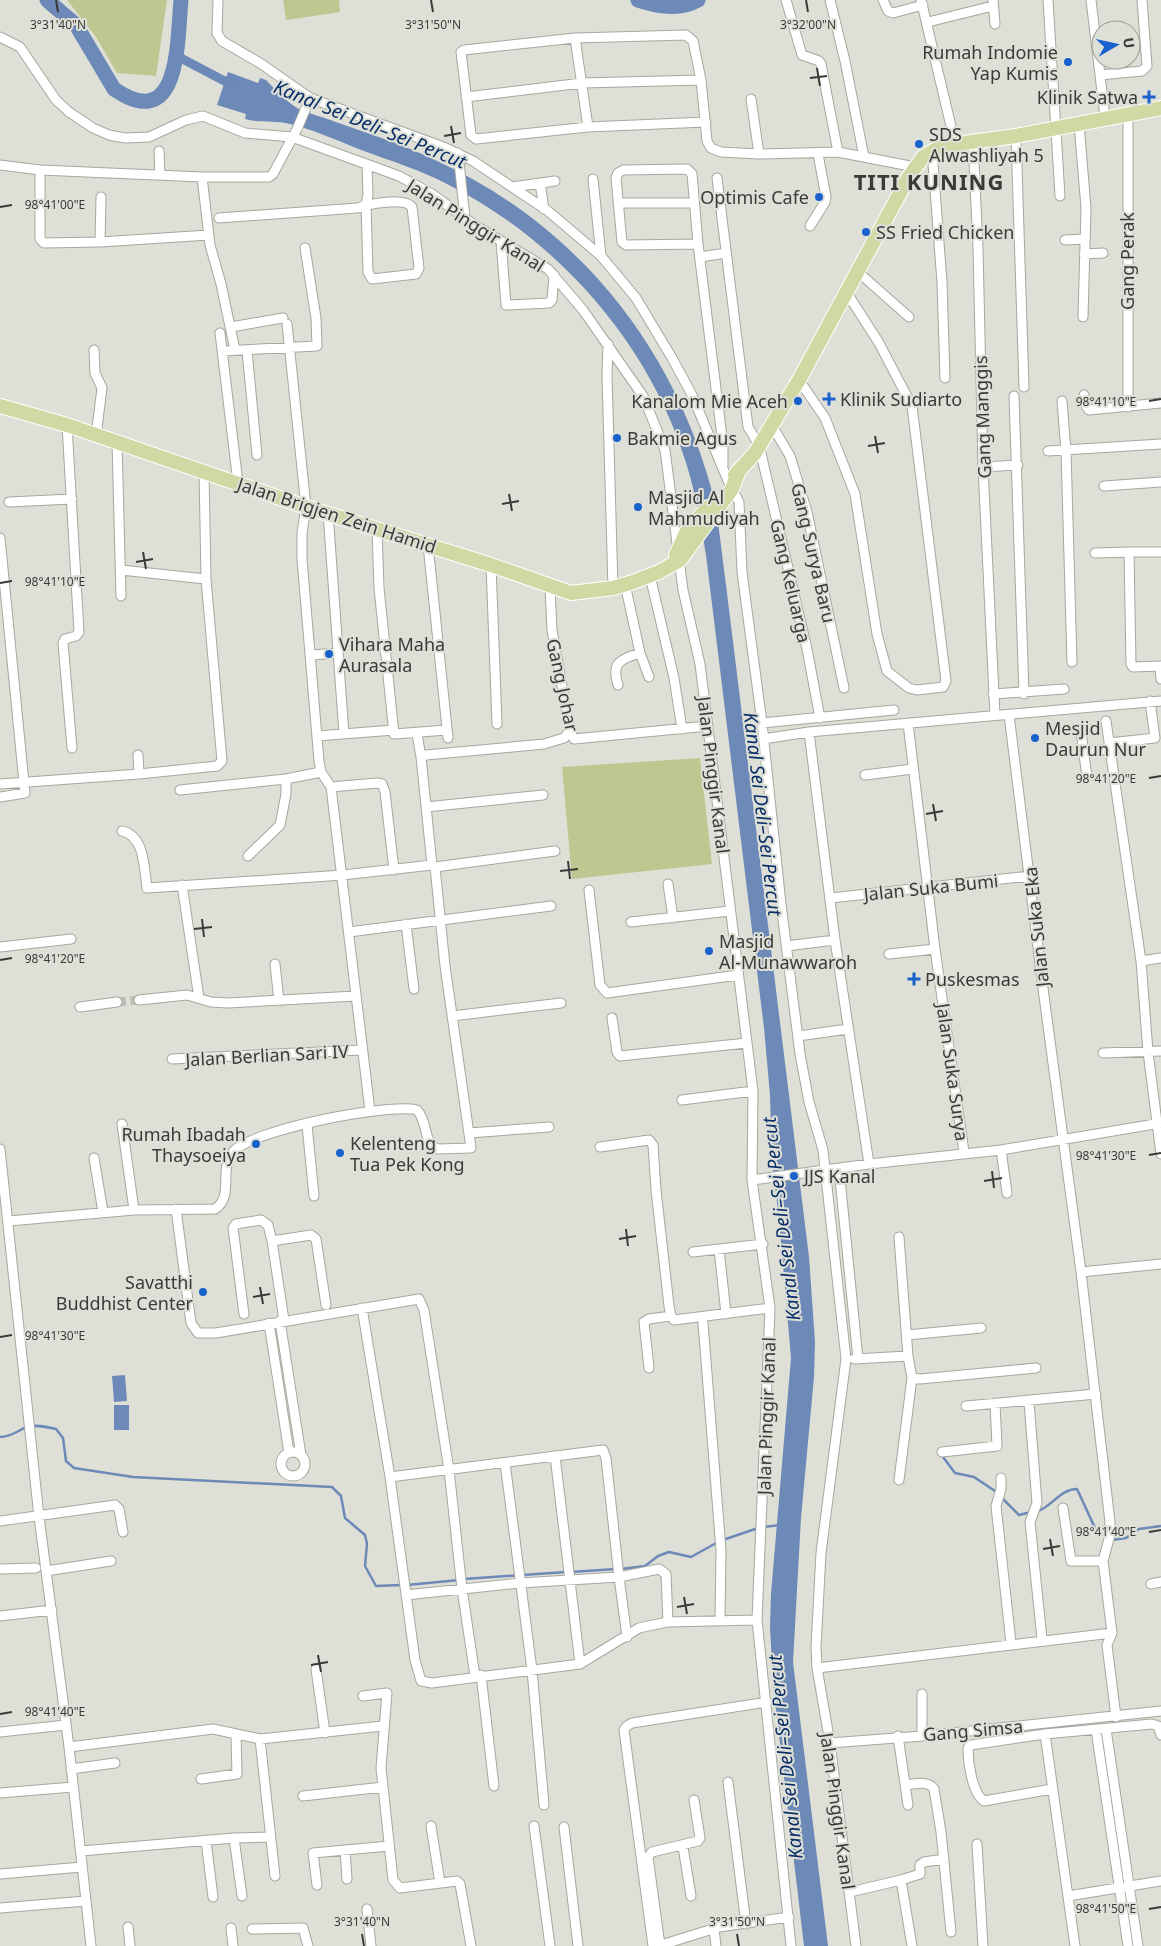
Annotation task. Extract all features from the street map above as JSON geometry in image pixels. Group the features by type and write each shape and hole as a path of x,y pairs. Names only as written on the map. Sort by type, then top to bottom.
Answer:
{"main road":[{"path":"677,556 690,536 730,487 739,470 755,453 799,380 915,167 932,150 955,143 1016,136 1161,108"},
{"name":"Jalan Brigjen Zein Hamid","path":"0,406 67,425 306,507 490,565 571,593 619,586 650,576 677,556"}],"street":[{"name":"Jalan Pinggir Kanal","path":"218,0 217,33 222,41 260,62 308,102 458,155 512,187 544,209 601,256 636,298 672,358 692,395 730,487 740,506 742,572 764,738 786,946 809,1102 823,1150 846,1360 821,1553 817,1668 830,1743 856,1946"},
{"path":"786,0 802,55 821,64 838,152"},
{"path":"830,0 845,61 864,158"},
{"path":"883,0 888,11 893,13 922,2 955,143"},
{"path":"1048,0 1060,196"},
{"path":"1091,0 1105,118"},
{"path":"1100,75 1142,72 1147,66 1142,0"},
{"path":"928,22 993,3 995,24"},
{"path":"706,122 588,127 476,139 472,135 460,56 464,50 575,38 686,35 694,41 701,80 706,122 707,140 711,148 721,152 759,154 838,152 915,167"},
{"name":"Jalan Pinggir Kanal","path":"0,36 20,47 56,100 69,112 92,128 109,135 125,138 149,137 186,120 203,116 244,133 292,137 364,165 399,176 432,194 501,241 536,260 554,275 608,344 643,396 664,450 677,556 700,664 753,1091 756,1180 770,1308 762,1541 757,1620 792,1946"},
{"path":"575,38 588,127"},
{"path":"466,97 582,83 701,80"},
{"path":"751,99 759,154"},
{"path":"0,166 40,170 202,177 269,176 273,174 298,127 308,102"},
{"name":"Gang Perak","path":"1128,114 1128,407"},
{"path":"1079,124 1086,208 1083,317"},
{"path":"1016,136 1024,387"},
{"name":"Gang Manggis","path":"973,140 984,467 995,715"},
{"path":"932,150 942,282 945,378"},
{"path":"158,151 160,175"},
{"path":"810,226 825,202 826,197 818,154"},
{"path":"458,155 464,214"},
{"path":"219,218 357,208 366,201 406,202 412,207 419,268 416,274 372,279 369,276 366,201 368,195 364,165"},
{"path":"698,244 626,245 622,242 620,237 616,178 618,172 623,170 687,169 692,174 698,244 723,445 723,469"},
{"path":"40,170 40,239 49,243 100,242 208,235"},
{"path":"202,177 208,235 235,350"},
{"name":"Gang Keluarga","path":"717,178 748,427 759,445 807,649 820,718"},
{"path":"593,179 601,256"},
{"path":"512,187 555,181"},
{"path":"540,183 544,209"},
{"path":"100,242 101,197"},
{"path":"618,203 694,203"},
{"path":"1065,240 1085,239"},
{"path":"501,241 506,305 549,303 552,300 554,275"},
{"path":"223,351 315,348 318,344 305,248"},
{"path":"700,257 726,253"},
{"path":"1084,254 1103,253"},
{"path":"858,271 909,317"},
{"path":"799,380 825,418 854,494 877,634 887,671 909,688 917,690 943,687 946,681 912,406 879,343 847,293"},
{"path":"231,327 285,321 290,348 306,507 302,548 317,736 321,772 331,787 370,1111"},
{"path":"220,333 238,483"},
{"path":"608,344 607,376 619,586 649,678"},
{"path":"94,350 95,373 102,388 96,436"},
{"path":"247,351 257,455"},
{"path":"1084,395 1086,406 1089,410 1161,403"},
{"path":"1014,396 1018,465 1024,694"},
{"path":"1062,402 1066,451 1072,662"},
{"name":"Gang Surya Baru","path":"771,424 790,456 807,512 844,688"},
{"path":"67,425 79,632 76,636 65,639 63,643 72,748"},
{"path":"117,442 121,596"},
{"path":"1048,451 1161,444"},
{"path":"984,467 1018,465"},
{"path":"0,784 139,774 220,765 222,761 206,579 204,471"},
{"path":"1104,486 1161,482"},
{"path":"9,502 72,499"},
{"path":"328,513 344,734"},
{"path":"377,529 378,588 395,736 447,734 428,545"},
{"path":"0,538 26,793 0,797"},
{"path":"1129,552 1131,664 1133,667 1160,666 1161,679"},
{"path":"1095,553 1161,552"},
{"path":"490,565 497,724"},
{"path":"121,570 206,579"},
{"path":"650,576 674,678 682,729"},
{"name":"Gang Johar","path":"550,587 552,630 570,731 574,739 708,726"},
{"path":"311,655 338,653"},
{"path":"618,685 614,669 617,664 640,653"},
{"path":"993,694 1024,694 1064,689"},
{"path":"1084,752 1155,738 1150,701"},
{"path":"764,738 809,732 1161,701"},
{"path":"762,723 894,710"},
{"name":"Jalan Suka Eka","path":"1009,715 1042,986 1096,1394 1110,1535 1104,1558"},
{"path":"1106,721 1141,961 1148,1052 1159,1123 1161,1154"},
{"name":"Jalan Suka Surya","path":"908,723 935,949 964,1152"},
{"path":"317,736 394,730"},
{"path":"421,757 426,754 544,744 564,738 570,731"},
{"path":"809,732 835,940 869,1164"},
{"path":"1081,732 1087,777"},
{"path":"9,1221 134,1210 215,1209 222,1204 225,1196 226,1164 235,1149 246,1142 280,1130 370,1111 408,1108 417,1110 423,1119 430,1143 438,1150 471,1148 452,1016 417,734"},
{"path":"138,755 139,774"},
{"path":"866,775 913,769"},
{"path":"180,790 286,779 321,772"},
{"path":"248,856 280,826 286,794 286,779"},
{"path":"331,787 382,784 385,792 394,870"},
{"path":"426,808 543,795"},
{"path":"122,831 130,833 137,840 143,857 147,888 343,875 555,851"},
{"name":"Jalan Suka Bumi","path":"831,898 1030,876"},
{"path":"668,884 673,918"},
{"path":"182,885 199,998"},
{"path":"589,890 600,985 607,993 738,975"},
{"path":"349,932 551,906"},
{"path":"631,922 730,911"},
{"path":"406,924 414,989"},
{"path":"0,947 71,939"},
{"path":"786,946 835,940"},
{"path":"889,954 935,949"},
{"path":"1141,961 1161,958"},
{"path":"275,964 279,1001"},
{"path":"139,1000 187,995 216,1003 356,996"},
{"path":"80,1007 117,1002"},
{"path":"452,1016 561,1003"},
{"path":"612,1018 617,1052 620,1056 747,1043"},
{"path":"798,1036 848,1029"},
{"name":"Jalan Berlian Sari IV","path":"172,1059 362,1050"},
{"path":"1103,1053 1161,1051"},
{"path":"682,1100 753,1091"},
{"path":"756,1180 964,1152 1001,1150 1159,1123"},
{"path":"122,1124 134,1210"},
{"path":"307,1125 314,1196"},
{"path":"470,1133 550,1127"},
{"path":"600,1146 649,1140 653,1144 656,1190 671,1316"},
{"path":"0,1149 39,1517 69,1747 91,1946"},
{"path":"1001,1150 1007,1193"},
{"path":"94,1158 103,1212"},
{"path":"838,1169 858,1359"},
{"path":"176,1209 191,1323 196,1331 216,1333 412,1299 420,1300 449,1470 462,1587 478,1676 494,1786"},
{"path":"244,1314 233,1228 236,1224 261,1220 268,1225 272,1241 301,1456 305,1464 304,1469 296,1476 286,1474 282,1465 285,1456 289,1453"},
{"path":"272,1241 311,1236 316,1239 326,1305"},
{"path":"899,1237 908,1356 912,1378 900,1480"},
{"path":"693,1252 763,1244"},
{"path":"720,1249 726,1314"},
{"path":"1081,1272 1161,1264"},
{"path":"362,1308 404,1571 416,1671 421,1681 432,1683 580,1664 628,1637 639,1628 668,1622 757,1620"},
{"path":"649,1368 644,1322 648,1319 671,1316 677,1320 770,1308"},
{"path":"268,1323 289,1453"},
{"path":"703,1323 721,1550 720,1620"},
{"path":"907,1335 981,1328"},
{"path":"846,1360 908,1356"},
{"path":"912,1378 1036,1368"},
{"path":"966,1406 1030,1402 1096,1394"},
{"path":"1030,1402 1037,1503 1030,1522 1042,1639"},
{"path":"942,1452 997,1446 995,1404"},
{"path":"390,1478 598,1450 605,1454 628,1637"},
{"path":"289,1453 301,1456"},
{"path":"555,1456 580,1664"},
{"path":"505,1462 532,1670 544,1805"},
{"path":"1000,1478 996,1506 1010,1643"},
{"path":"0,1521 115,1505 119,1509 123,1532"},
{"path":"1063,1508 1070,1561 1104,1558 1112,1632 1107,1645 1116,1717"},
{"path":"46,1571 111,1561"},
{"path":"0,1569 36,1568"},
{"path":"406,1594 520,1577 570,1574 619,1575 659,1569 666,1574 668,1622"},
{"path":"1151,1584 1161,1582"},
{"path":"0,1616 52,1610"},
{"path":"817,1668 1042,1639 1112,1632"},
{"path":"316,1669 324,1733"},
{"path":"363,1696 386,1692 381,1768 392,1880 400,1888 456,1881 460,1884 471,1946"},
{"path":"922,1694 922,1736"},
{"path":"653,1946 624,1730 626,1726 632,1723 767,1702"},
{"name":"Gang Simsa","path":"830,1743 898,1736 922,1736 1161,1711"},
{"path":"1052,1789 984,1801 979,1798 976,1791 968,1751 970,1745 1045,1734 1156,1724 1161,1735"},
{"path":"0,1732 66,1725"},
{"path":"69,1747 213,1730 225,1730 236,1735 260,1739 384,1726"},
{"path":"1106,1729 1138,1946"},
{"path":"1096,1730 1128,1946"},
{"path":"1045,1734 1075,1946"},
{"path":"201,1779 237,1774 236,1735"},
{"path":"898,1736 908,1805"},
{"path":"260,1739 275,1876"},
{"path":"71,1768 115,1763"},
{"path":"728,1782 746,1924"},
{"path":"905,1785 926,1783 934,1789 944,1858 951,1932"},
{"path":"0,1793 73,1787"},
{"path":"303,1796 383,1788"},
{"path":"694,1800 700,1838 696,1843 652,1852 648,1857 659,1946 671,1944 714,1929 789,1917"},
{"path":"431,1826 440,1883"},
{"path":"534,1826 550,1946"},
{"path":"564,1827 578,1946"},
{"path":"81,1851 234,1838 270,1837"},
{"path":"234,1838 242,1896"},
{"path":"206,1841 213,1897"},
{"path":"977,1844 983,1946"},
{"path":"317,1885 314,1853 389,1846"},
{"path":"683,1847 691,1896"},
{"path":"344,1850 347,1879"},
{"path":"850,1892 920,1874 920,1865 924,1862 944,1858"},
{"path":"0,1874 82,1867"},
{"path":"901,1880 912,1946"},
{"path":"1068,1896 1119,1886 1161,1881"},
{"path":"0,1908 86,1902"},
{"path":"367,1909 371,1946"},
{"path":"128,1927 130,1946"},
{"path":"231,1928 233,1946"},
{"path":"252,1930 303,1928 308,1946"},
{"path":"714,1929 716,1946"}],"green space":[{"path":"67,0 167,0 156,76 117,73 96,37"},
{"path":"283,0 339,0 340,12 286,20"},
{"path":"700,758 712,864 572,879 562,767"}],"water":[{"path":"228,72 258,83 260,78 266,80 294,106 308,113 384,139 435,160 485,187 532,218 574,254 611,294 644,338 672,386 694,437 712,491 720,534 809,1257 815,1342 814,1377 801,1518 793,1662 828,1946 804,1946 773,1684 770,1627 771,1594 791,1358 772,1161 770,1095 764,1028 706,555 696,499 687,466 671,421 650,379 624,338 595,300 562,265 525,234 486,206 426,174 309,129 284,123 245,119 246,114 217,105"},
{"path":"125,1375 127,1401 114,1402 112,1376"},
{"path":"114,1405 129,1405 129,1430 114,1430"}],"waterway":[{"path":"47,0 76,25 114,89 136,100 152,100 164,92 171,77 176,58 181,0"},
{"path":"638,0 660,6 683,5 698,0"},
{"name":"Kanal Sei Deli–Sei Percut","path":"175,55 234,86"},
{"path":"0,1437 11,1435 30,1426 56,1429 63,1438 66,1461 74,1468 133,1477 332,1487 341,1496 345,1518 365,1535 367,1544 365,1566 376,1586 401,1585"},
{"path":"943,1457 955,1473 974,1477 998,1493"},
{"path":"1036,1512 1042,1510 1066,1492 1077,1489 1095,1528 1107,1538"},
{"path":"1001,1497 1019,1515 1031,1512"},
{"path":"764,1527 780,1525"},
{"path":"1112,1540 1126,1538 1139,1529 1161,1526"},
{"path":"723,1540 758,1528"},
{"path":"621,1569 645,1566 658,1556 669,1552 691,1557 718,1542"},
{"path":"571,1572 616,1569"},
{"path":"464,1579 566,1572"},
{"path":"407,1585 459,1580"}],"tunnel":[{"path":"117,1002 139,1000"}],"place":[{"name":"Rumah Indomie Yap Kumis","path":"1068,62"},
{"name":"Klinik Satwa","path":"1149,97"},
{"name":"SDS Alwashliyah 5","path":"919,144"},
{"name":"Optimis Cafe","path":"819,197"},
{"name":"SS Fried Chicken","path":"866,232"},
{"name":"Klinik Sudiarto","path":"829,399"},
{"name":"Kanalom Mie Aceh","path":"798,401"},
{"name":"Bakmie Agus","path":"617,438"},
{"name":"Masjid Al Mahmudiyah","path":"638,507"},
{"name":"Vihara Maha Aurasala","path":"329,654"},
{"name":"Mesjid Daurun Nur","path":"1035,738"},
{"name":"Masjid Al-Munawwaroh","path":"709,951"},
{"name":"Puskesmas","path":"914,979"},
{"name":"Rumah Ibadah Thaysoeiya","path":"256,1144"},
{"name":"Kelenteng Tua Pek Kong","path":"340,1153"},
{"name":"JJS Kanal","path":"794,1176"},
{"name":"Savatthi Buddhist Center","path":"203,1292"}],"district":[{"name":"TITI KUNING","path":"929,181"}]}
